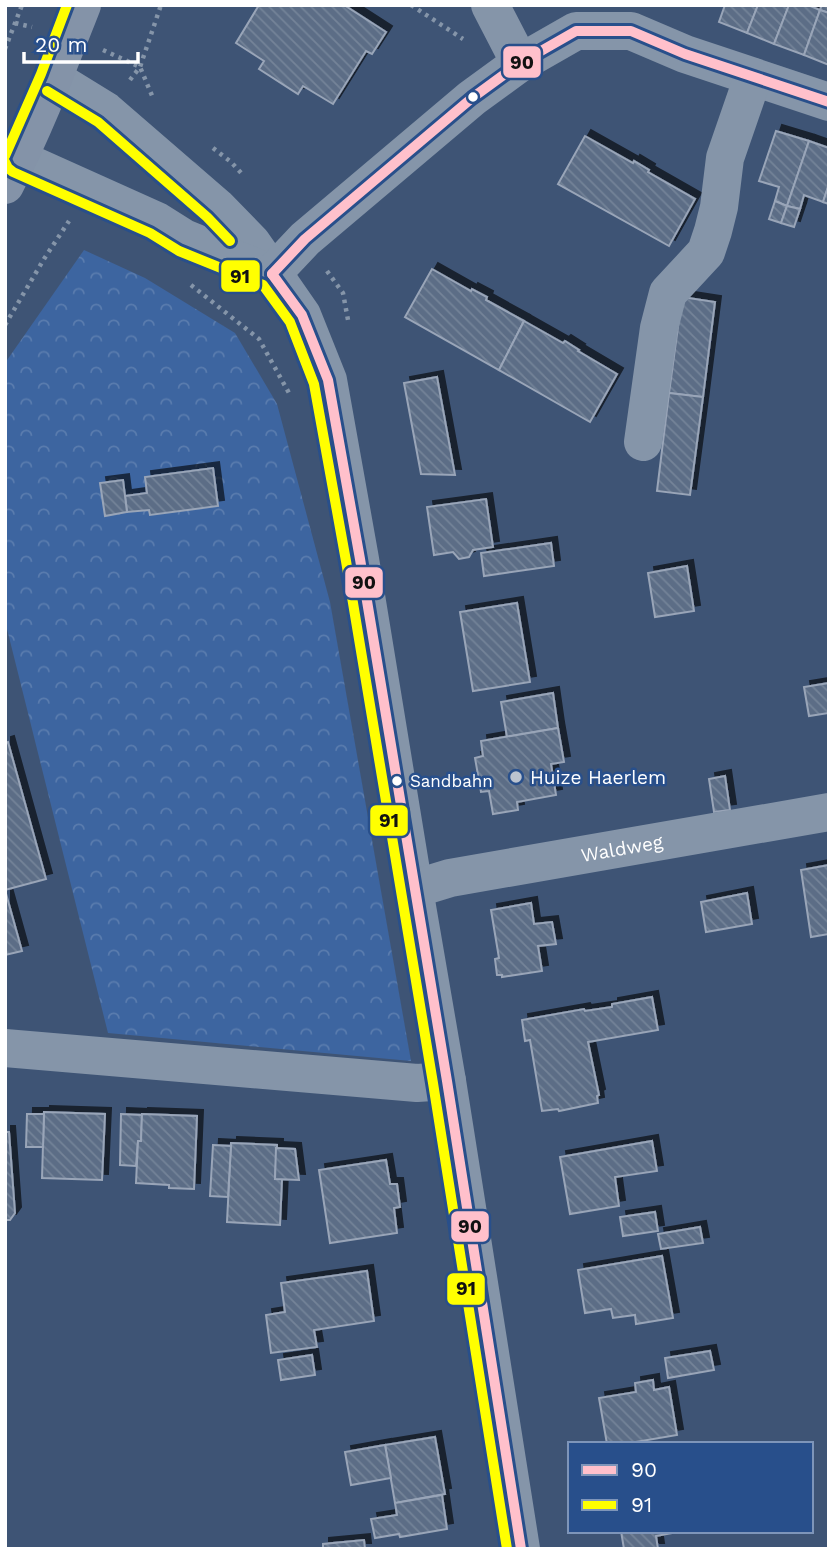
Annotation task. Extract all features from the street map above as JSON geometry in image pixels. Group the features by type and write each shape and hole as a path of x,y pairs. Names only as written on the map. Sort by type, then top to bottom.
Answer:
{"main road":[{"path":"12,172 54,79 82,5"}],"street":[{"path":"490,5 520,63"},
{"path":"272,274 305,239 472,98 520,63 576,31 631,31 685,54 829,102"},
{"path":"643,442 659,328 668,293 706,252 719,207 724,158 753,77"},
{"path":"54,79 106,111 217,208 252,243 302,316 328,380 447,1081 521,1549"},
{"path":"12,172 157,221 184,238 272,274"},
{"name":"Waldweg","path":"414,889 450,877 829,812"},
{"path":"5,1048 417,1083 447,1081"}],"path":[{"path":"5,49 22,5"},
{"path":"140,67 161,5"},
{"path":"5,325 69,221"},
{"path":"188,283 259,339"}],"green space":[{"path":"84,250 145,278 235,333 277,404 330,602 411,1061 108,1033 5,621 5,363"}],"building":[{"path":"259,5 344,5 386,32 372,54 366,51 333,104 303,86 298,94 259,69 264,61 236,43"},
{"path":"725,5 758,5 747,33 719,22"},
{"path":"758,5 789,5 774,44 747,33"},
{"path":"789,5 808,5 820,10 804,55 774,44"},
{"path":"822,5 829,5 829,13 820,10"},
{"path":"820,10 829,13 829,65 804,55"},
{"path":"776,131 809,141 787,206 775,201 779,187 759,181"},
{"path":"585,136 633,163 634,161 695,199 669,246 558,184"},
{"path":"809,141 829,148 829,184 823,202 804,195 800,209 787,206"},
{"path":"829,184 829,204 823,202"},
{"path":"775,201 787,206 781,223 769,219"},
{"path":"787,206 800,209 794,227 781,223"},
{"path":"432,269 487,297 486,300 524,321 499,370 405,317"},
{"path":"682,297 715,302 703,397 669,393"},
{"path":"524,321 563,343 565,341 617,374 590,422 499,370"},
{"path":"437,377 455,475 421,474 404,383"},
{"path":"669,393 703,397 690,495 657,491"},
{"path":"213,468 218,506 150,515 149,510 127,512 125,496 147,493 145,477"},
{"path":"123,480 127,512 105,516 100,483"},
{"path":"486,499 493,547 473,550 469,557 459,559 453,552 434,555 427,507"},
{"path":"551,543 554,566 484,576 481,553"},
{"path":"687,566 694,611 655,617 648,573"},
{"path":"517,603 530,682 473,691 460,612"},
{"path":"829,683 829,713 809,716 804,687"},
{"path":"553,693 558,728 507,737 501,702"},
{"name":"Huize Haerlem","path":"558,728 564,762 551,764 556,795 517,802 518,810 493,814 489,791 481,792 475,758 483,756 481,741"},
{"path":"8,742 46,879 5,890 5,743"},
{"path":"725,776 730,810 714,812 709,779"},
{"path":"829,865 829,934 811,937 801,870"},
{"path":"5,890 22,951 5,955"},
{"path":"747,893 752,924 706,932 701,902"},
{"path":"531,903 534,924 552,922 556,944 538,946 542,971 502,977 497,975 495,959 499,958 491,910"},
{"path":"652,997 658,1030 588,1042 599,1095 598,1103 559,1111 542,1111 530,1040 525,1041 522,1020 612,1007 612,1004"},
{"path":"44,1112 105,1114 102,1180 42,1178"},
{"path":"27,1114 44,1114 43,1147 26,1147"},
{"path":"121,1114 142,1115 136,1166 120,1165"},
{"path":"142,1114 197,1116 194,1189 136,1183"},
{"path":"5,1132 9,1132 15,1213 10,1220 5,1220"},
{"path":"652,1141 657,1171 615,1177 619,1206 570,1214 560,1157"},
{"path":"231,1143 277,1145 275,1179 282,1179 280,1225 227,1222"},
{"path":"213,1145 231,1146 228,1197 210,1196"},
{"path":"276,1148 295,1149 299,1180 275,1179"},
{"path":"386,1160 390,1184 397,1184 400,1207 394,1208 397,1233 330,1243 319,1170"},
{"path":"655,1212 658,1231 623,1236 620,1217"},
{"path":"700,1227 703,1243 661,1249 658,1234"},
{"path":"662,1256 673,1318 636,1324 635,1315 613,1318 611,1309 585,1313 578,1270"},
{"path":"367,1271 374,1321 314,1330 317,1347 271,1353 266,1315 285,1312 281,1283"},
{"path":"710,1351 714,1370 668,1378 665,1358"},
{"path":"312,1355 315,1375 281,1380 278,1360"},
{"path":"653,1380 654,1390 669,1387 677,1435 636,1442 607,1442 599,1398 636,1392 635,1383"},
{"path":"435,1437 445,1494 395,1503 385,1445"},
{"path":"385,1445 391,1478 351,1485 345,1452"},
{"path":"442,1495 447,1529 400,1537 399,1534 375,1538 371,1519 397,1515 395,1503"},
{"path":"621,1533 672,1533 656,1536 658,1549 624,1549"},
{"path":"364,1540 365,1549 323,1549 323,1544"}],"transit line":[{"name":"91","path":"5,156 41,74 67,5"},
{"name":"90","path":"272,274 305,239 472,98 520,63 576,31 631,31 685,54 829,102"},
{"name":"91","path":"47,91 98,122 207,217 230,241"},
{"name":"91","path":"5,162 13,172 150,233 179,251 263,285 290,322 314,384 433,1083 507,1549"},
{"name":"90","path":"272,274 302,315 328,380 447,1081 521,1549"}],"place":[{"name":"Huize Haerlem","path":"516,777"},
{"name":"Sandbahn","path":"397,781"}]}
